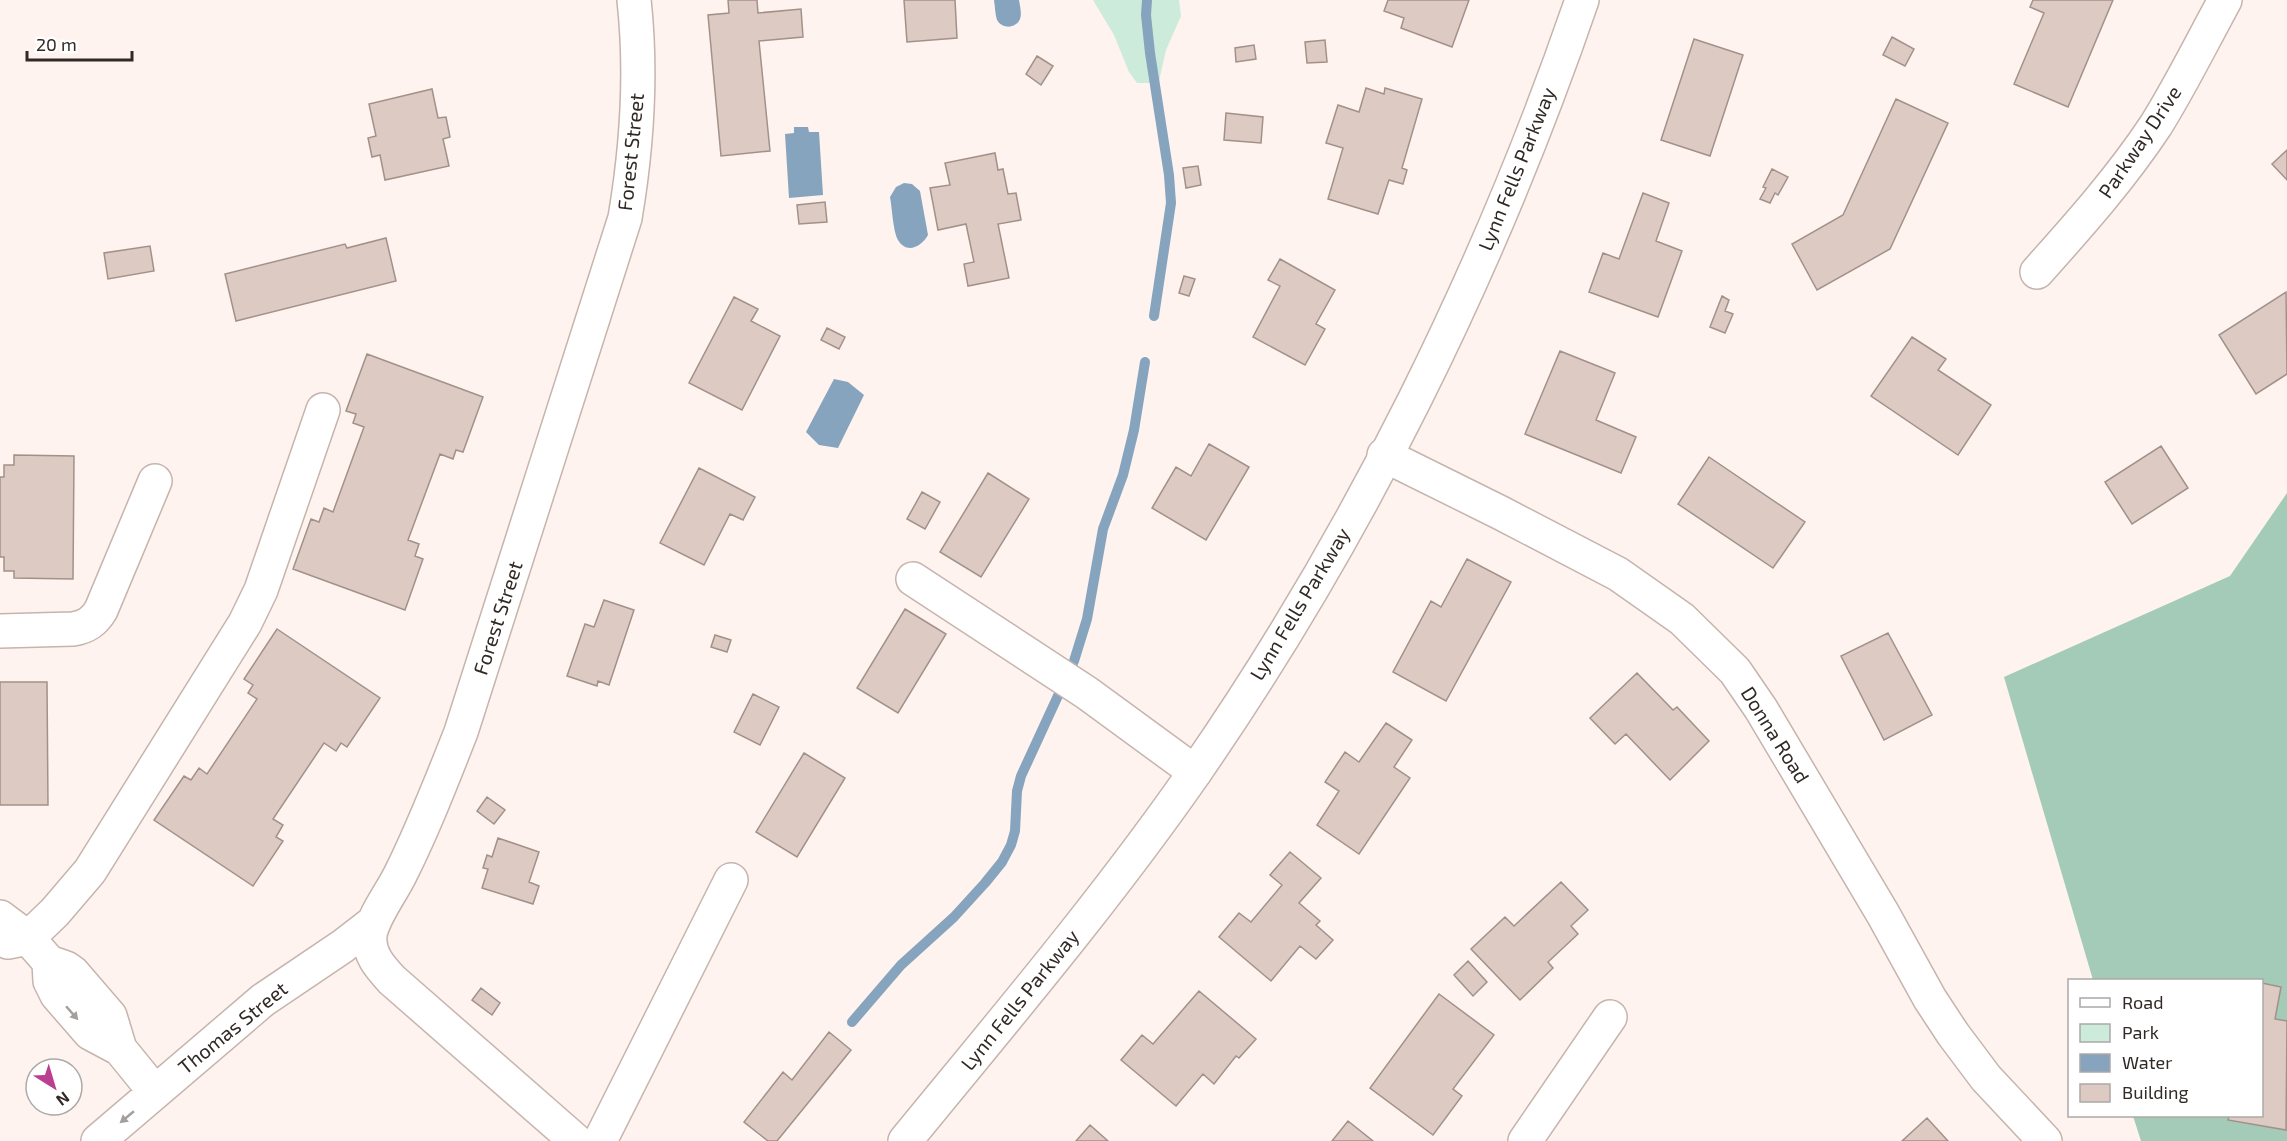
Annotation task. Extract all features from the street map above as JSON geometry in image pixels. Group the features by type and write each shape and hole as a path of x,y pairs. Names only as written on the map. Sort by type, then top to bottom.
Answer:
{"street":[{"name":"Forest Street","path":"576,1141 406,994 380,967 371,948 370,936 374,922 401,873 431,810 461,732 625,218 632,177 638,99 634,0"},
{"name":"Lynn Fells Parkway","path":"905,1141 1077,931 1195,772 1314,584 1438,352 1515,180 1582,0"},
{"name":"Parkway Drive","path":"2037,272 2097,205 2155,126 2225,0"},
{"path":"26,948 90,871 244,623 261,590 323,410"},
{"name":"Donna Road","path":"1384,455 1618,574 1682,619 1736,671 1761,709 1883,914 1930,999 1953,1034 1986,1078 2045,1141"},
{"path":"0,632 73,629 84,627 94,620 101,610 155,481"},
{"path":"913,579 1087,693 1195,772"},
{"path":"600,1141 731,880"},
{"path":"0,917 26,948 50,981 57,995 90,1033 120,1049 155,1092"},
{"name":"Thomas Street","path":"98,1141 263,1000 343,946 374,922"},
{"path":"1525,1141 1610,1017"}],"green space":[{"path":"1093,0 1179,0 1181,16 1166,50 1159,81 1137,83 1129,72 1114,35"},
{"path":"2287,493 2287,1141 2141,1141 2133,1117 2263,1117 2263,979 2093,979 2004,677 2230,576"}],"water":[{"path":"994,0 1019,0 1021,15 1015,25 1009,27 999,23 996,18"},
{"path":"794,127 808,127 809,132 819,132 823,195 789,198 785,134 794,133"},
{"path":"904,183 912,184 920,191 928,235 922,243 910,248 902,245 896,236 890,197 896,187"},
{"path":"834,379 848,382 864,395 838,448 819,445 806,432"}],"building":[{"path":"728,0 757,0 758,13 801,9 803,37 759,41 770,151 721,156 708,15 729,13"},
{"path":"904,0 955,0 957,38 907,42"},
{"path":"1388,0 1469,0 1452,47 1401,28 1404,18 1384,11"},
{"path":"2033,0 2113,0 2068,107 2014,84 2044,13 2030,7"},
{"path":"1892,37 1914,49 1905,66 1883,55"},
{"path":"1694,39 1743,55 1710,156 1661,140"},
{"path":"1325,40 1327,62 1307,63 1305,42"},
{"path":"1254,45 1256,59 1236,62 1235,48"},
{"path":"1037,56 1053,66 1041,85 1026,74"},
{"path":"1366,88 1384,94 1385,88 1422,99 1402,168 1407,170 1403,184 1389,180 1378,214 1328,199 1343,148 1326,143 1338,105 1359,112"},
{"path":"432,89 438,118 446,117 450,137 443,139 449,166 385,180 380,155 372,157 368,138 376,136 369,104"},
{"path":"1896,99 1948,123 1890,249 1817,290 1792,244 1843,215"},
{"path":"1226,113 1263,117 1261,143 1224,140"},
{"path":"2287,150 2287,180 2272,164"},
{"path":"995,153 998,170 1003,169 1008,194 1016,193 1021,220 998,224 1009,278 968,286 964,264 974,262 966,224 938,230 930,188 950,185 945,163"},
{"path":"1198,166 1201,185 1186,188 1183,168"},
{"path":"1772,169 1788,177 1778,195 1775,193 1770,203 1760,199"},
{"path":"1643,193 1669,203 1656,241 1682,251 1658,317 1589,292 1603,253 1619,259"},
{"path":"825,202 827,222 799,224 797,205"},
{"path":"386,238 396,281 236,321 225,274 345,244 347,248"},
{"path":"150,246 154,271 108,279 104,253"},
{"path":"1280,259 1335,290 1316,324 1325,329 1305,365 1253,337 1280,286 1268,280"},
{"path":"1184,276 1195,279 1189,296 1179,293"},
{"path":"2286,292 2287,374 2256,394 2219,335"},
{"path":"1722,296 1729,300 1725,311 1733,314 1725,333 1710,327"},
{"path":"734,297 758,309 751,321 780,336 742,410 689,383"},
{"path":"827,328 845,337 839,349 821,340"},
{"path":"1912,337 1946,359 1938,370 1991,405 1958,455 1871,396"},
{"path":"1560,351 1615,373 1596,420 1636,437 1621,473 1525,434"},
{"path":"367,354 483,397 463,452 456,450 453,459 440,454 408,540 419,544 415,556 423,559 405,610 293,569 311,519 319,522 324,508 333,512 364,427 353,423 356,414 346,411"},
{"path":"1209,444 1249,467 1206,540 1152,508 1176,467 1191,476"},
{"path":"2161,446 2188,488 2132,524 2105,482"},
{"path":"14,455 74,456 73,579 14,578 14,571 4,571 4,557 0,557 0,477 4,477 4,465 14,465"},
{"path":"1709,457 1805,522 1773,568 1678,504"},
{"path":"699,468 755,497 743,520 730,514 704,565 660,543"},
{"path":"988,473 1029,499 981,577 940,552"},
{"path":"922,492 940,502 925,529 907,519"},
{"path":"1467,559 1511,582 1446,701 1393,672 1431,601 1441,607"},
{"path":"604,600 634,610 609,685 598,681 597,686 567,676 585,624 594,627"},
{"path":"905,609 946,634 898,713 857,688"},
{"path":"277,629 380,698 347,747 341,743 336,751 324,743 273,819 283,825 276,837 283,841 253,886 154,820 184,776 191,780 199,768 207,774 257,699 248,693 253,685 244,679"},
{"path":"1888,633 1932,715 1884,740 1841,656"},
{"path":"715,635 731,640 727,652 711,647"},
{"path":"1637,673 1673,710 1677,707 1709,741 1670,780 1626,734 1615,744 1590,718"},
{"path":"0,682 47,682 48,805 0,805"},
{"path":"753,694 779,707 760,745 734,732"},
{"path":"1386,723 1412,740 1394,767 1410,778 1359,854 1317,825 1339,791 1325,782 1345,752 1359,762"},
{"path":"804,753 845,778 797,857 756,832"},
{"path":"487,797 505,810 494,824 477,811"},
{"path":"498,838 539,852 529,882 539,886 533,904 482,888 488,869 483,868 487,855 492,857"},
{"path":"1290,852 1321,878 1299,903 1320,921 1316,925 1333,940 1316,959 1300,946 1271,981 1219,937 1239,913 1251,922 1282,885 1270,875"},
{"path":"1561,882 1588,910 1571,926 1578,934 1548,962 1553,968 1520,1000 1471,949 1505,917 1514,926"},
{"path":"1468,961 1487,982 1473,996 1454,975"},
{"path":"2263,983 2281,987 2275,1019 2287,1021 2286,1130 2228,1120 2229,1117 2263,1117"},
{"path":"481,988 500,1003 492,1015 472,1000"},
{"path":"1199,991 1256,1039 1239,1058 1236,1056 1214,1084 1203,1074 1176,1106 1121,1060 1142,1035 1153,1044"},
{"path":"1439,994 1494,1035 1453,1089 1462,1096 1433,1135 1370,1088"},
{"path":"829,1032 851,1050 777,1141 768,1141 744,1122 783,1072 792,1080"},
{"path":"1927,1118 1948,1141 1902,1141"},
{"path":"1348,1121 1373,1141 1332,1141"},
{"path":"1090,1125 1108,1141 1076,1141"}],"waterway":[{"path":"1147,0 1146,15 1150,53 1169,175 1171,203 1154,316"},
{"path":"852,1022 901,965 954,917 985,883 1002,862 1011,845 1015,831 1017,791 1021,776 1074,661 1087,619 1103,529 1123,475 1134,430 1145,362"}]}
